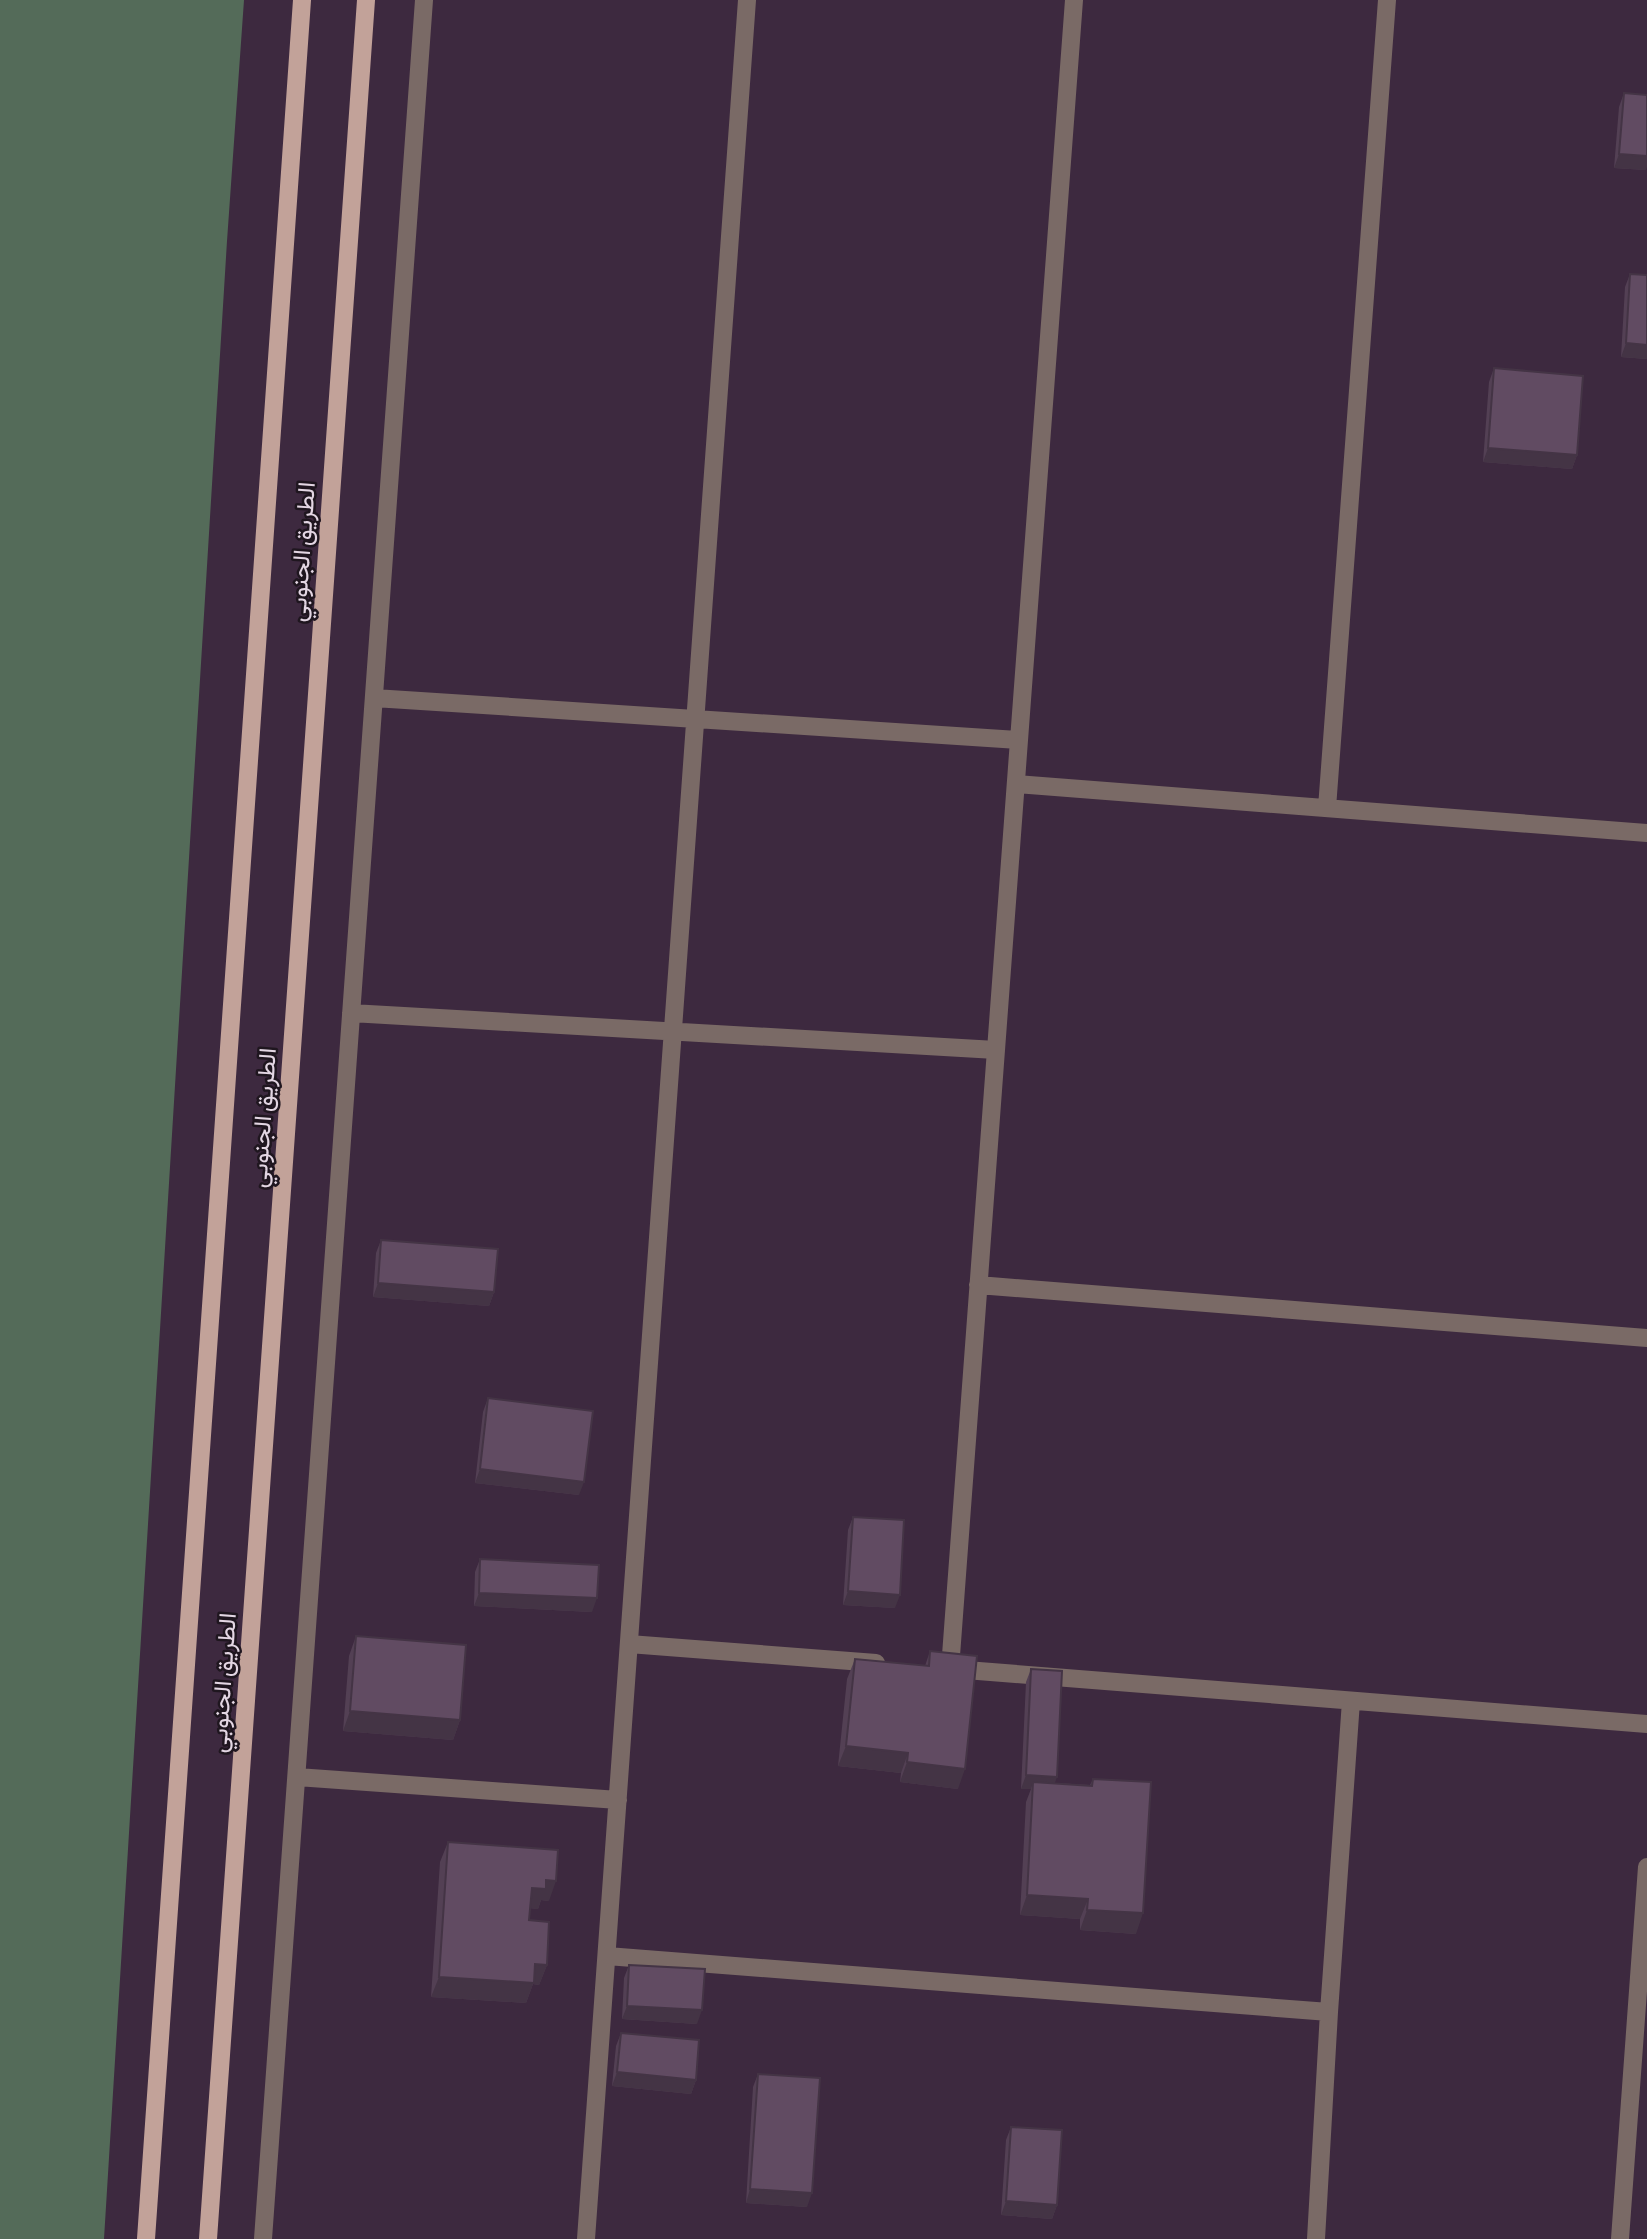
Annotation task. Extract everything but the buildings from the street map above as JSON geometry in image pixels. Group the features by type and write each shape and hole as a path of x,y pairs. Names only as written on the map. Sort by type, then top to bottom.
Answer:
{"main road":[{"name":"الطريق الجنوبي","path":"146,2239 302,0"},
{"name":"الطريق الجنوبي","path":"208,2239 366,0"}],"street":[{"path":"263,2239 424,0"},
{"path":"586,2239 747,0"},
{"path":"1074,0 978,1286 943,1668 1647,1724"},
{"path":"1327,808 1387,0"},
{"path":"374,698 1019,740"},
{"path":"1016,784 1647,833"},
{"path":"351,1013 996,1050"},
{"path":"978,1286 1647,1338"},
{"path":"629,1644 894,1664"},
{"path":"1316,2239 1351,1701"},
{"path":"296,1777 618,1800"},
{"path":"1620,2239 1647,1867"},
{"path":"607,1956 1329,2012"}],"green space":[{"path":"0,0 244,0 104,2239 0,2239"}]}
